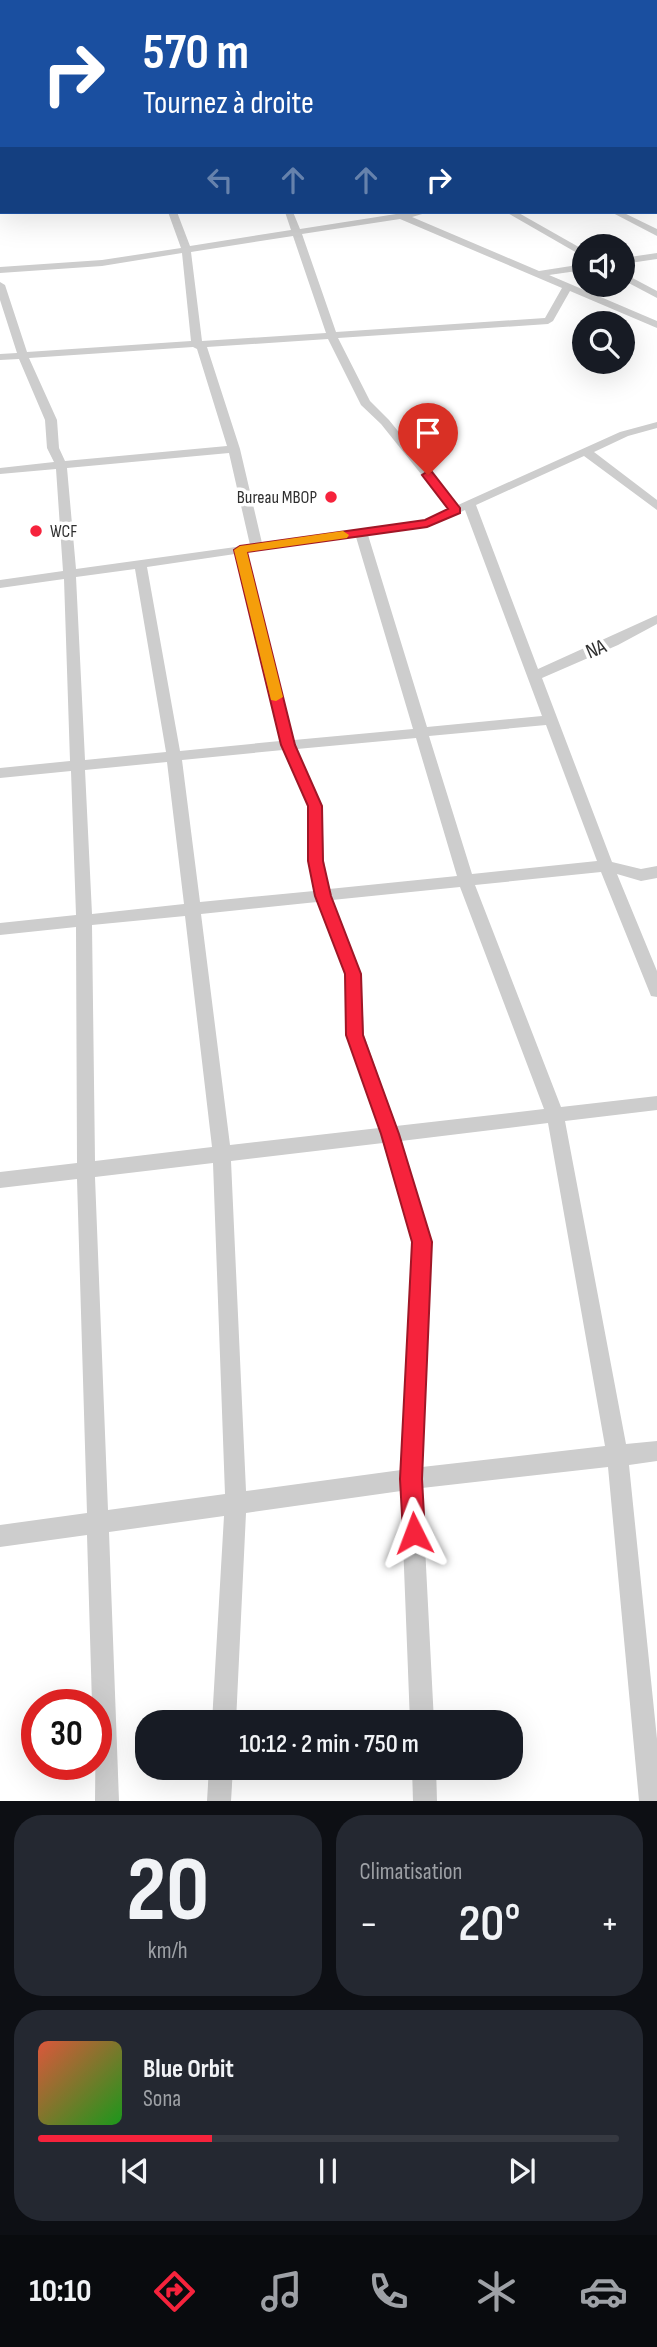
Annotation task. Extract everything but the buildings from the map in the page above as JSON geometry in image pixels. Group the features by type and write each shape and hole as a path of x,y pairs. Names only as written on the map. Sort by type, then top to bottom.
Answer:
{"street":[{"path":"173,214 186,249 199,345 234,449 248,548 288,745 315,806 316,861 323,896 353,974 355,1035 390,1134 422,1242 411,1479 421,1710"},
{"path":"290,214 332,336 365,403 462,507 534,676 657,991"},
{"path":"0,270 102,263 398,214 657,325"},
{"path":"514,214 572,247"},
{"path":"620,214 657,233"},
{"path":"635,259 657,256"},
{"path":"537,274 572,269"},
{"path":"635,283 657,295"},
{"path":"0,285 23,356 51,420 53,448 61,465 70,575 84,920 86,1169 107,1801"},
{"path":"0,357 548,321 567,287"},
{"path":"0,584 427,523 624,434 657,425"},
{"path":"0,471 234,449"},
{"path":"584,452 592,455 657,506"},
{"path":"361,533 419,733 466,881 555,1115 618,1458 651,1801"},
{"path":"140,564 174,756 222,1154 236,1503 225,1710"},
{"name":"NA","path":"534,676 612,642 657,618"},
{"path":"0,773 551,720"},
{"path":"0,929 606,866 641,875 657,872"},
{"path":"0,1180 657,1103"},
{"path":"0,1536 411,1479 618,1458 657,1451"},
{"path":"219,1801 220,1780"},
{"path":"424,1780 425,1801"}],"slow traffic":[{"path":"276,697 240,550 343,535"}],"place":[{"name":"Bureau MBOP","path":"331,497"},
{"name":"WCF","path":"36,531"}],"route":[{"path":"414,1533 411,1479 422,1242 390,1134 355,1035 353,974 323,896 316,861 315,806 288,745 240,550 427,523 456,510 428,475"}]}
